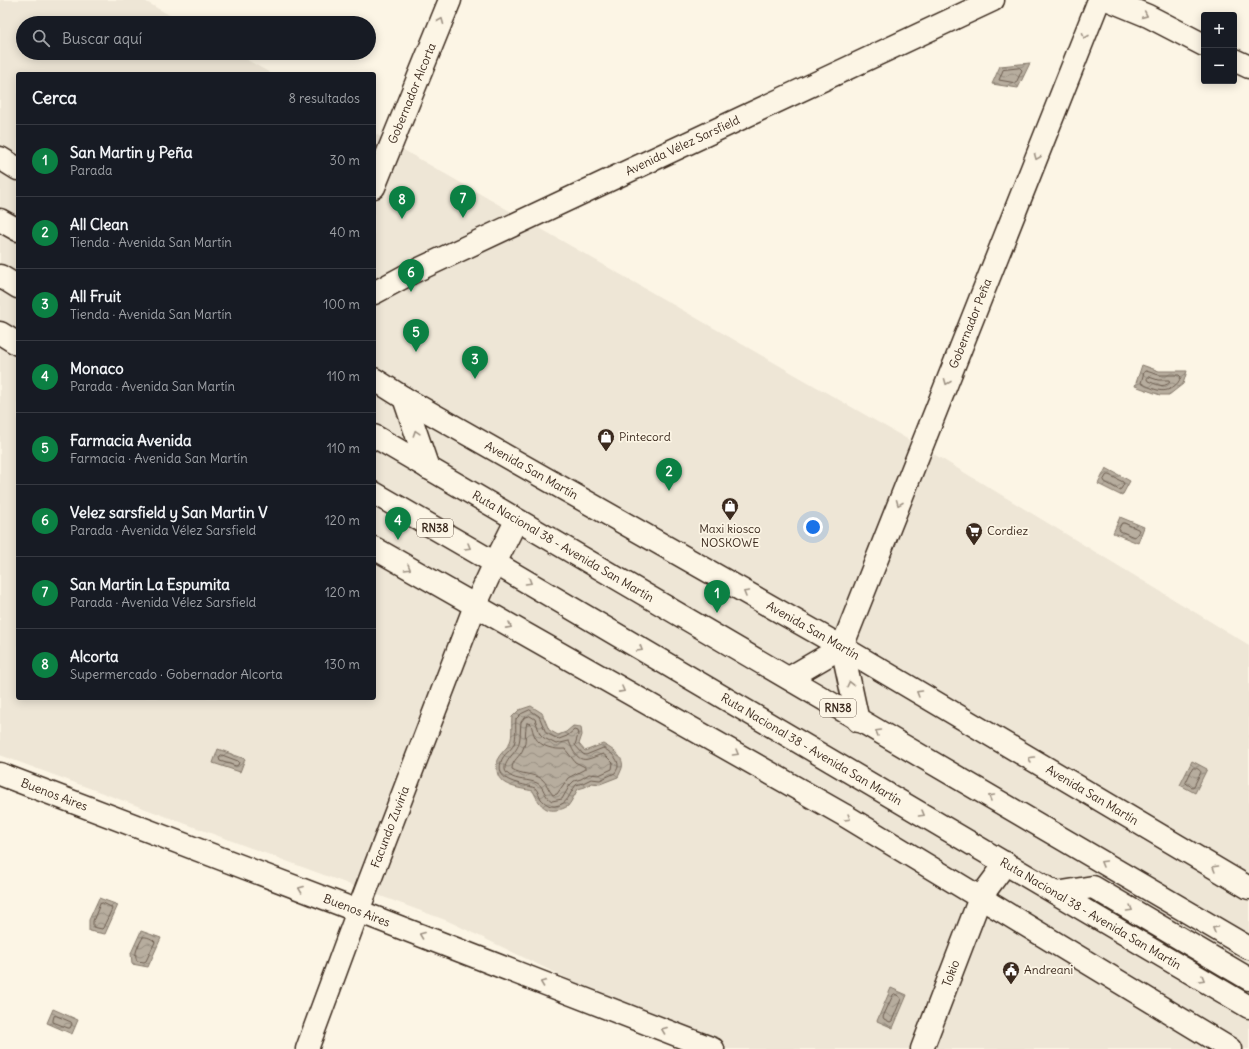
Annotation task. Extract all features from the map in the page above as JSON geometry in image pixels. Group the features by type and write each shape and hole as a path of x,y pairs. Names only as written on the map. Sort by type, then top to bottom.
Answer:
{"main road":[{"name":"Gobernador Alcorta","path":"376,182 450,0"},
{"name":"Avenida Vélez Sarsfield","path":"376,292 411,273 993,0"},
{"name":"Gobernador Peña","path":"842,647 1099,0"},
{"path":"1109,0 1148,16 1201,43"},
{"path":"1237,61 1249,67"},
{"path":"0,158 16,168"},
{"path":"0,220 16,229"},
{"path":"376,280 381,281 411,273"},
{"path":"0,276 16,286"},
{"path":"0,333 16,343"},
{"name":"Avenida San Martín","path":"376,379 404,398 842,647 1249,888"},
{"path":"404,398 428,468"},
{"name":"Ruta Nacional 38 - Avenida San Martín","path":"376,437 789,678 858,721 1249,948"},
{"name":"Ruta Nacional 38 - Avenida San Martín","path":"376,494 495,562 1249,1007"},
{"name":"Facundo Zuviría","path":"307,1049 358,910 475,606 516,520"},
{"path":"376,549 837,811 1230,1049"},
{"path":"789,678 842,647 858,721"},
{"name":"Buenos Aires","path":"0,774 358,910 713,1049"},
{"name":"Tokio","path":"922,1049 980,898 1006,863"},
{"path":"1056,893 1093,887 1249,979"}],"shaded area":[{"path":"0,0 143,0 171,16 16,16 16,60 247,60 268,72 16,72 16,700 376,700 376,134 942,459 1249,645 1249,1049 713,1049 448,921 0,755"}],"water":[{"path":"1030,63 1018,88 992,84 1000,66"},
{"path":"1142,365 1159,371 1187,371 1183,384 1169,395 1160,395 1135,386"},
{"path":"1106,468 1130,481 1122,496 1098,484"},
{"path":"1120,517 1144,527 1138,543 1113,533"},
{"path":"531,706 542,713 549,730 558,735 566,732 573,726 581,727 582,735 579,744 585,751 603,744 614,751 622,760 622,768 618,777 600,784 592,783 578,789 568,806 556,810 544,808 533,791 510,786 501,780 498,775 497,760 510,742 512,717 519,710"},
{"path":"218,749 245,759 240,772 213,763"},
{"path":"1192,761 1207,769 1195,793 1180,785"},
{"path":"99,898 118,905 105,934 89,931 89,920"},
{"path":"141,931 161,938 148,967 132,964 131,953"},
{"path":"891,988 907,995 893,1028 877,1021"},
{"path":"53,1009 78,1020 72,1034 47,1023"}],"place":[{"name":"San Martin La Espumita","path":"463,218"},
{"name":"Alcorta","path":"402,219"},
{"name":"Velez sarsfield y San Martin V","path":"411,292"},
{"name":"Farmacia Avenida","path":"416,352"},
{"name":"All Fruit","path":"475,379"},
{"name":"Pintecord","path":"606,452"},
{"name":"All Clean","path":"669,491"},
{"name":"Maxi kiosco NOSKOWE","path":"730,521"},
{"name":"Monaco","path":"398,540"},
{"name":"Cordiez","path":"974,546"},
{"name":"San Martin y Peña","path":"717,613"},
{"name":"Andreani","path":"1011,985"}]}
